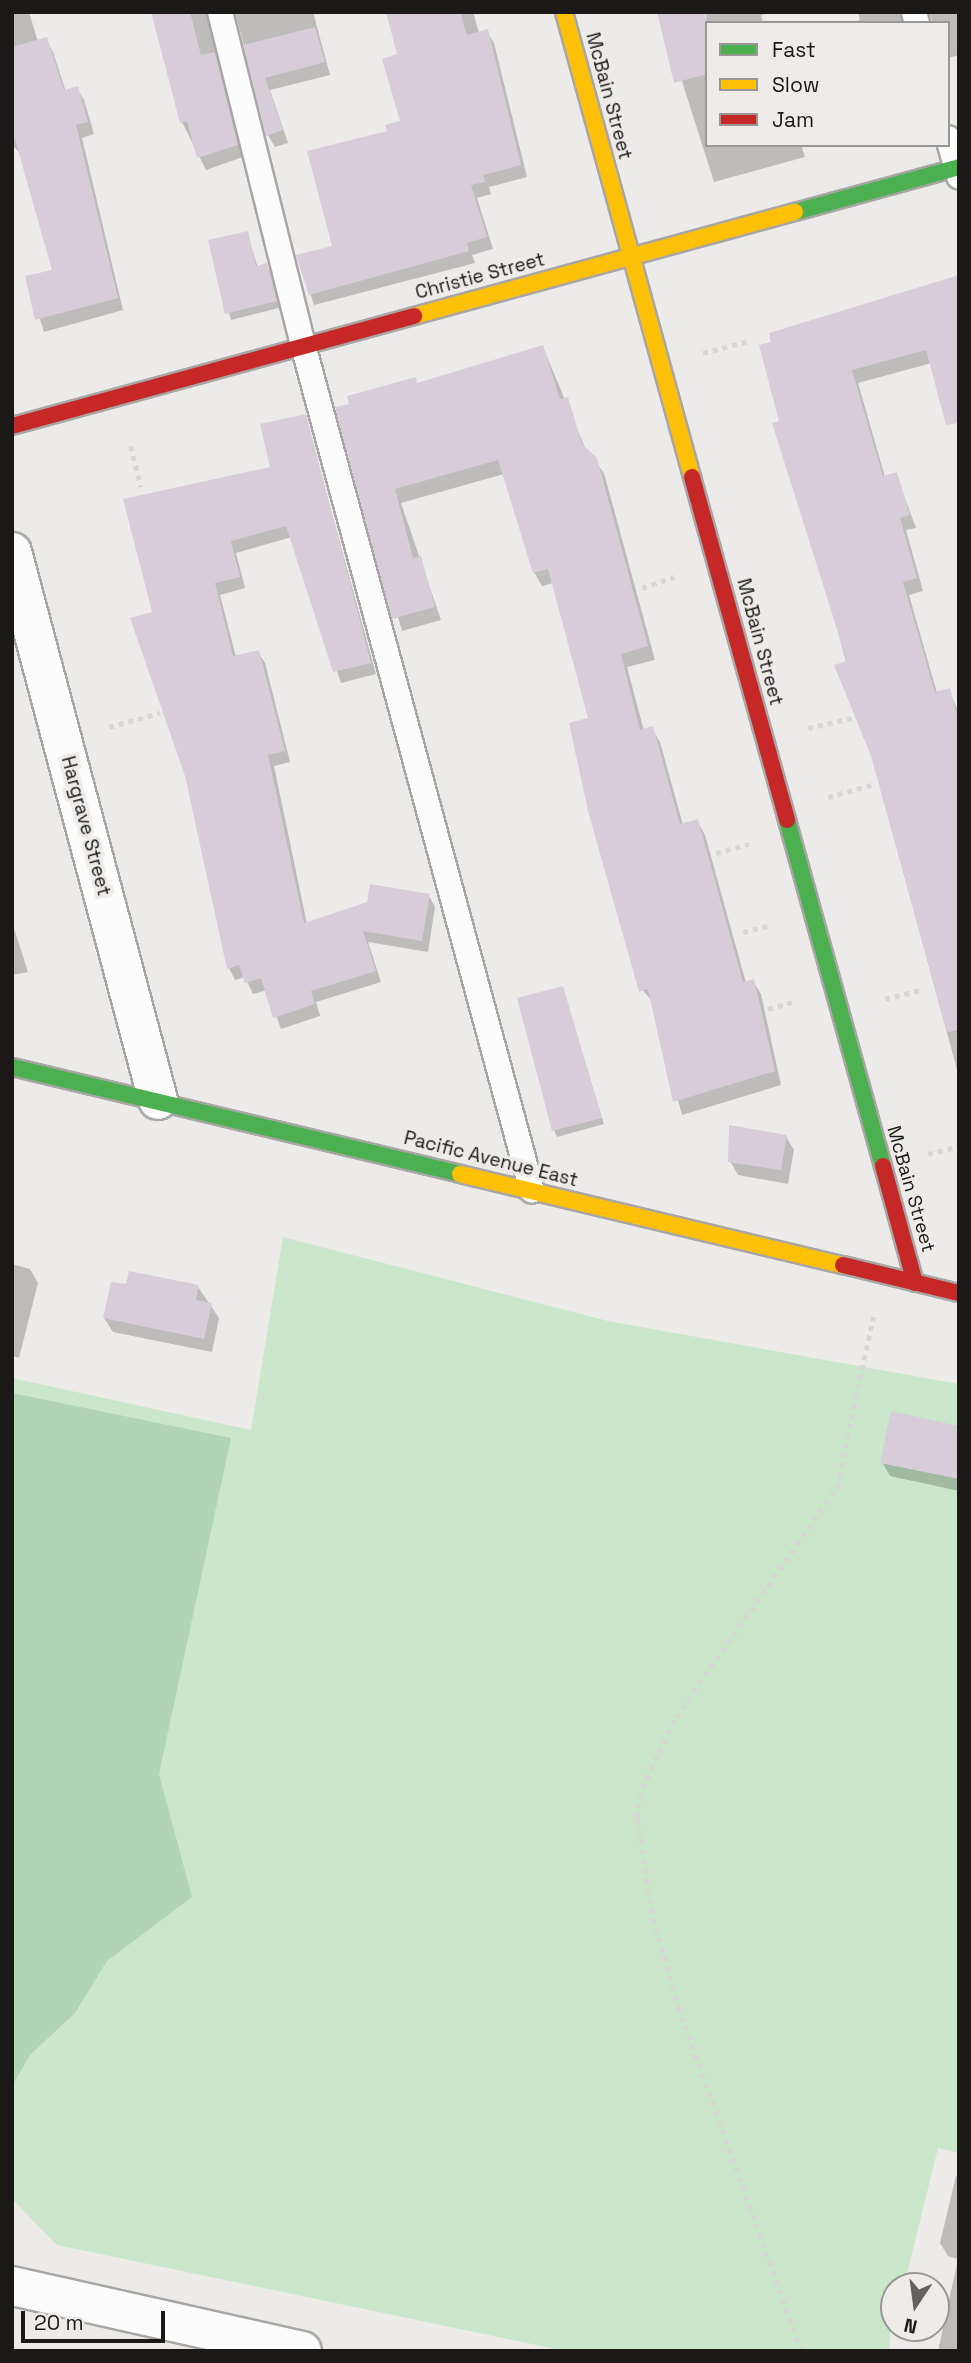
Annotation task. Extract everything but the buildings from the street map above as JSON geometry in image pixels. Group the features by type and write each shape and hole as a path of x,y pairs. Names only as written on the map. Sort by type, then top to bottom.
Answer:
{"street":[{"name":"McBain Street","path":"564,12 915,1283"},
{"name":"Christie Street","path":"12,426 303,345 958,170"},
{"name":"Hargrave Street","path":"12,552 158,1100"},
{"name":"Pacific Avenue East","path":"12,1067 959,1293"},
{"path":"12,2286 302,2351"}],"lane":[{"path":"220,12 303,345 532,1191"},
{"path":"950,144 958,170"}],"path":[{"path":"703,353 748,341"},
{"path":"131,446 141,487"},
{"path":"642,588 675,577"},
{"path":"109,727 160,713"},
{"path":"808,728 852,718"},
{"path":"828,797 875,784"},
{"path":"716,853 749,844"},
{"path":"743,932 771,925"},
{"path":"885,999 924,989"},
{"path":"768,1009 792,1002"},
{"path":"928,1154 959,1146"},
{"path":"801,2351 679,2010 654,1923 637,1818 642,1788 676,1717 837,1487 881,1275"}],"green space":[{"path":"283,1237 608,1321 959,1384 959,2153 938,2148 907,2272 880,2272 880,2342 890,2342 889,2351 565,2351 57,2245 12,2199 12,1378 251,1430"},
{"path":"12,1393 231,1438 159,1774 192,1897 107,1961 75,2013 30,2055 12,2086"}],"traffic: fast":[{"path":"795,212 959,167"},
{"path":"787,820 883,1166"},
{"path":"12,1067 460,1174"}],"traffic: slow":[{"path":"564,12 692,477"},
{"path":"414,316 795,212"},
{"path":"460,1174 843,1265"}],"traffic: jam":[{"path":"12,426 414,316"},
{"path":"692,477 787,820"},
{"path":"883,1166 915,1283"},
{"path":"843,1265 959,1293"}]}
